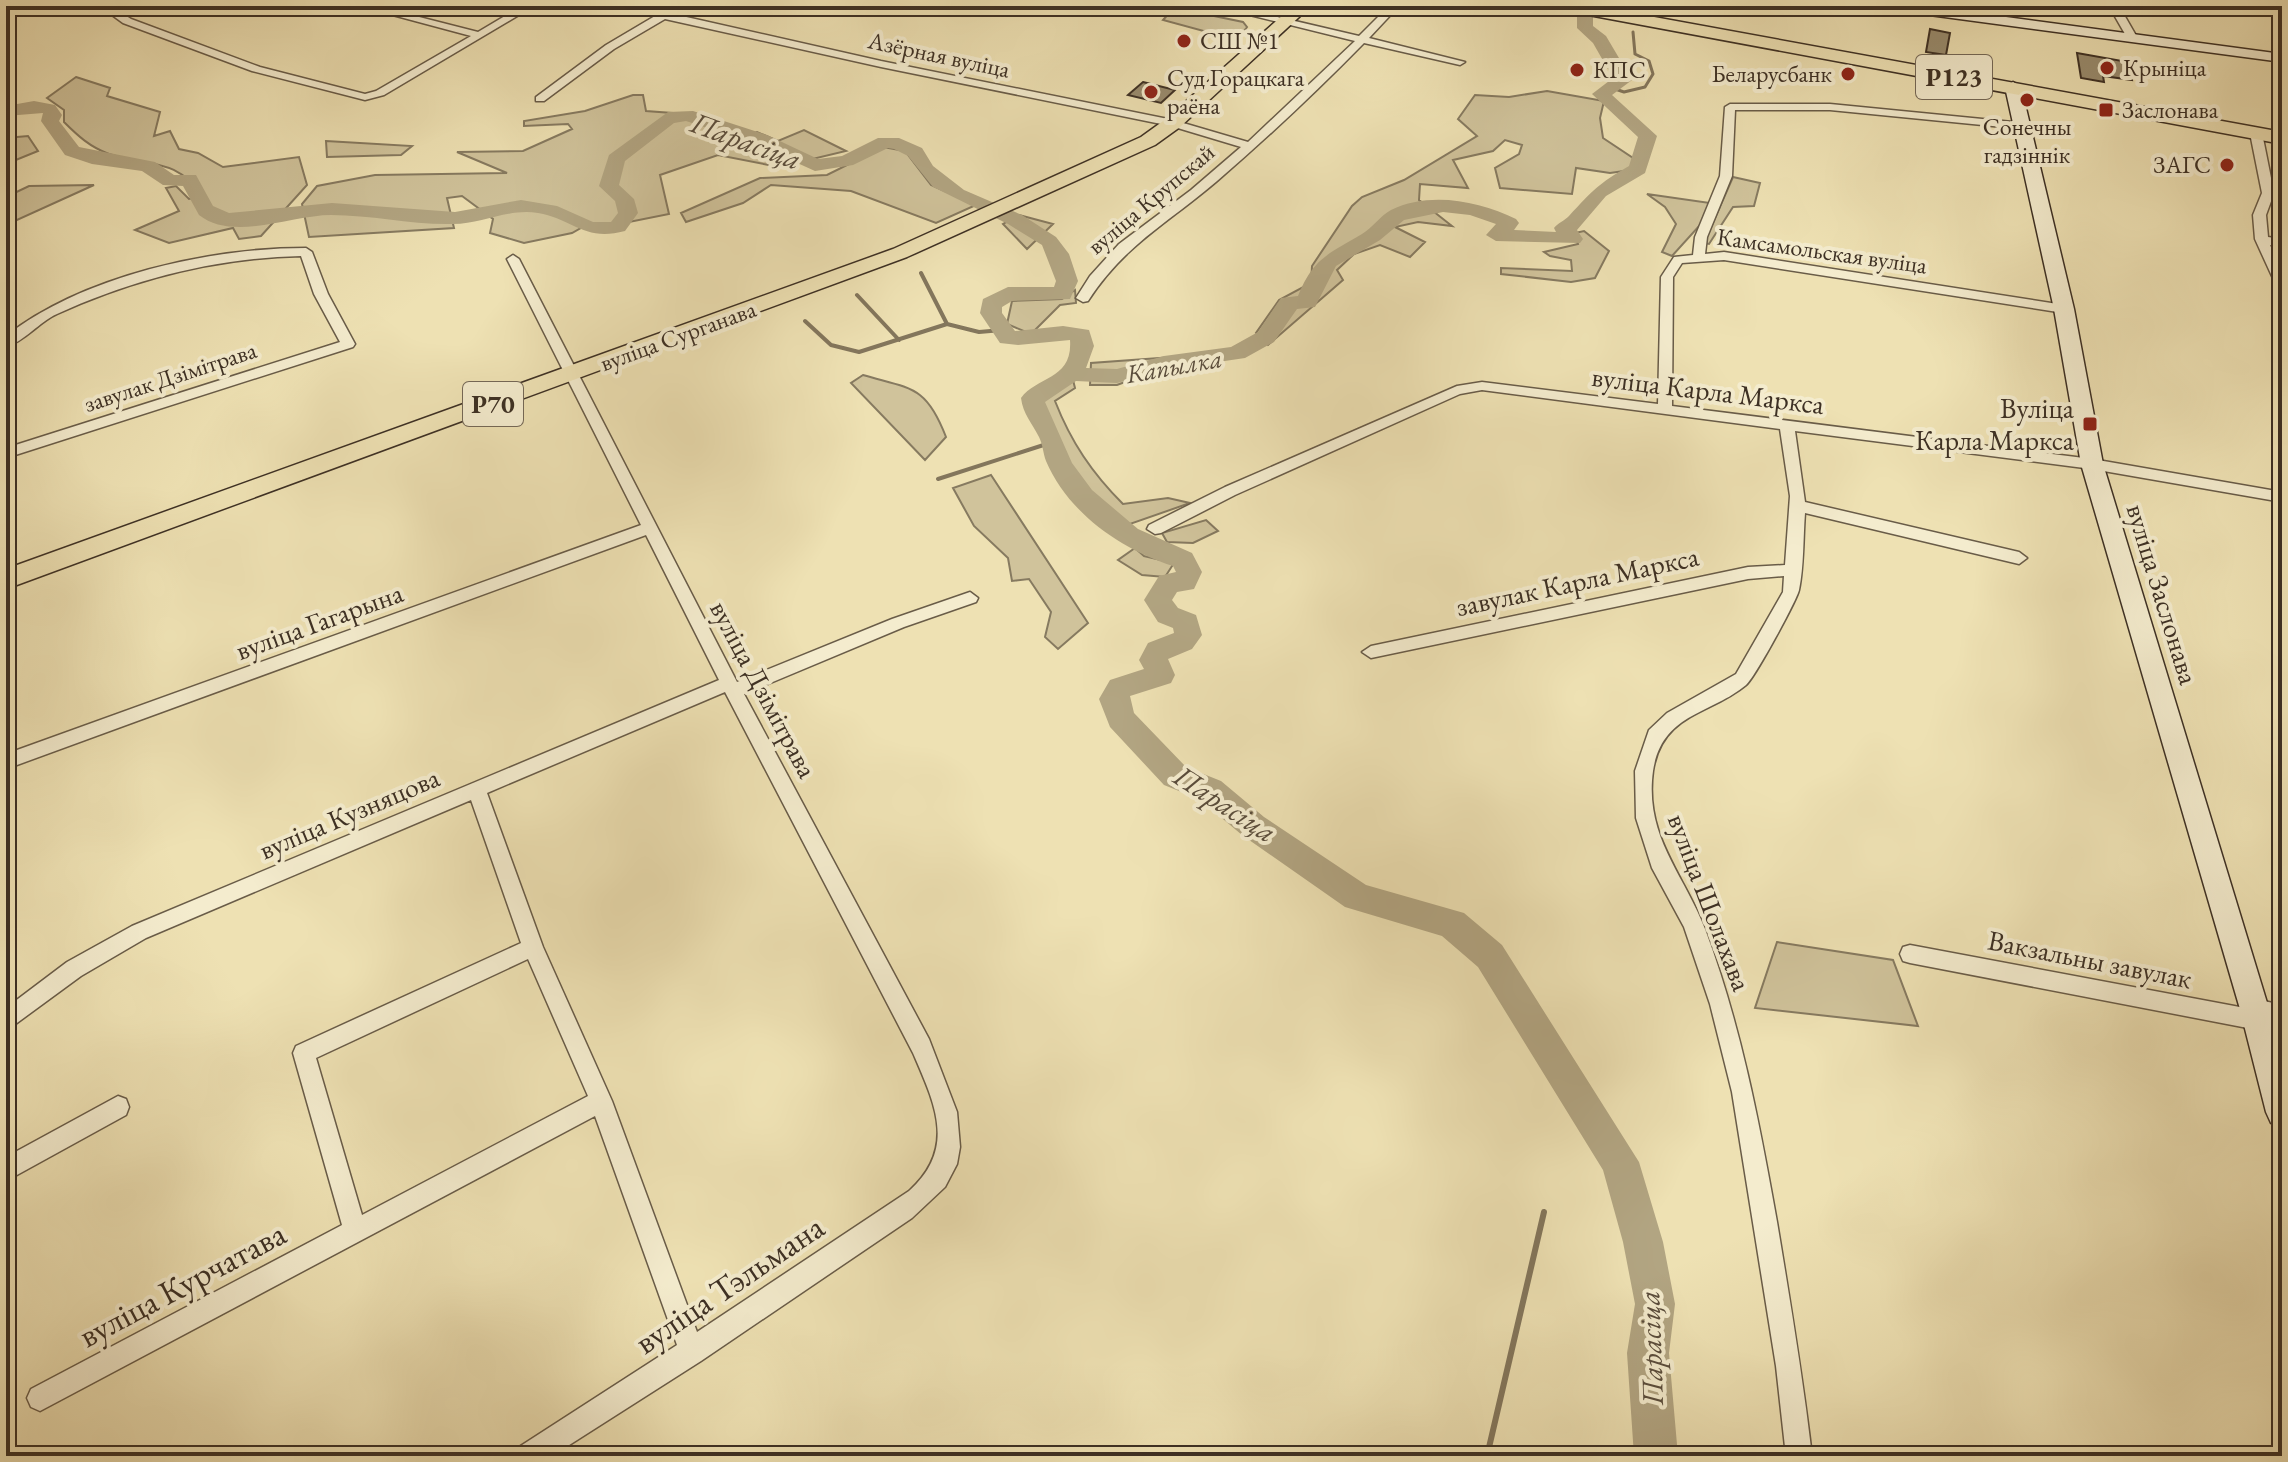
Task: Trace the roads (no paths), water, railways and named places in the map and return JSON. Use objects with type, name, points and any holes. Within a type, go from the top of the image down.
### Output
[{"type":"main road","name":"вуліца Сурганава","points":[[6,579],[573,375],[900,253],[1148,141],[1173,123],[1303,6]]},
{"type":"main road","name":"Р123","points":[[1568,6],[2282,138]]},
{"type":"street","points":[[6,11],[19,6]]},
{"type":"street","points":[[101,6],[117,7],[115,13],[127,21],[256,69],[365,97],[380,93],[529,6]]},
{"type":"street","points":[[364,6],[479,35]]},
{"type":"street","name":"Азёрная вуліца","points":[[622,6],[1173,123],[1247,145]]},
{"type":"street","points":[[540,99],[610,47],[680,6]]},
{"type":"street","points":[[1218,6],[1460,62]]},
{"type":"street","name":"вуліца Крупскай","points":[[1083,298],[1102,265],[1173,211],[1363,39],[1394,6]]},
{"type":"street","points":[[1892,6],[2282,58]]},
{"type":"street","points":[[2114,6],[2133,39]]},
{"type":"street","name":"вуліца Заслонава","points":[[2013,87],[2064,309],[2092,464],[2265,1015],[2282,1112]]},
{"type":"street","points":[[1699,257],[1697,246],[1724,185],[1730,107],[1830,107],[2023,126]]},
{"type":"street","points":[[2256,133],[2268,193],[2259,204],[2261,239],[2282,285]]},
{"type":"street","points":[[2261,239],[2282,243]]},
{"type":"street","name":"завулак Дзімітрава","points":[[6,343],[50,311],[131,282],[201,265],[306,252],[321,294],[348,344],[6,453]]},
{"type":"street","name":"Камсамольская вуліца","points":[[1665,410],[1667,277],[1678,260],[1699,257],[1761,261],[2064,309]]},
{"type":"street","name":"вуліца Дзімітрава","points":[[513,259],[731,687],[921,1046],[944,1098],[949,1150]]},
{"type":"street","name":"вуліца Карла Маркса","points":[[1155,529],[1230,491],[1457,390],[1482,386],[2092,464],[2282,497]]},
{"type":"street","name":"вуліца Шолахава","points":[[1787,426],[1798,506],[1791,592],[1742,679],[1673,718],[1655,735],[1644,771],[1645,818],[1662,868],[1693,925],[1716,991],[1743,1092],[1789,1366],[1799,1456]]},
{"type":"street","points":[[1798,506],[2019,558]]},
{"type":"street","name":"вуліца Гагарына","points":[[6,762],[649,528]]},
{"type":"street","name":"завулак Карла Маркса","points":[[1371,652],[1748,573],[1795,570]]},
{"type":"street","name":"вуліца Кузняцова","points":[[6,1021],[74,969],[139,932],[476,789],[731,687],[970,598]]},
{"type":"street","points":[[476,789],[533,947],[601,1101],[692,1352]]},
{"type":"street","points":[[355,1230],[304,1053],[533,947]]},
{"type":"street","name":"Вакзальны завулак","points":[[1910,954],[2265,1015]]},
{"type":"street","name":"вуліца Курчатава","points":[[40,1398],[601,1101]]},
{"type":"street","points":[[6,1170],[118,1107]]},
{"type":"street","name":"вуліца Тэльмана","points":[[528,1456],[692,1352],[901,1209],[938,1179],[949,1150]]},
{"type":"waterway","name":"Капылка","points":[[1073,374],[1117,376],[1164,363],[1237,353],[1252,347],[1278,323],[1289,303],[1307,302],[1328,262],[1373,236],[1397,215],[1415,209],[1443,206],[1471,209],[1509,223],[1496,235],[1573,239],[1564,228],[1573,224],[1599,192],[1638,169],[1648,136],[1601,94],[1623,80],[1600,40],[1585,28],[1585,6]]},
{"type":"waterway","points":[[1612,88],[1624,92],[1645,87],[1653,74],[1649,61],[1635,54],[1633,32]]},
{"type":"waterway","name":"Парасіца","points":[[6,111],[34,106],[49,109],[53,115],[50,121],[72,151],[92,158],[148,166],[170,181],[189,179],[203,206],[217,217],[241,220],[302,210],[332,209],[455,218],[521,206],[550,210],[591,228],[603,229],[618,227],[628,213],[624,199],[609,186],[616,159],[668,118],[687,115],[760,139],[815,165],[846,161],[885,142],[899,144],[915,152],[925,170],[957,194],[1015,219],[1049,241],[1058,254],[1067,281],[1062,294],[1008,294],[991,304],[991,313],[1008,338],[1063,333],[1081,335],[1082,346],[1076,366],[1052,389],[1033,398],[1038,417],[1053,441],[1060,464],[1097,511],[1146,546],[1183,560],[1189,572],[1184,582],[1169,583],[1158,600],[1168,615],[1186,622],[1188,635],[1182,642],[1158,651],[1153,660],[1161,675],[1120,688],[1114,699],[1121,719],[1175,776],[1210,790],[1253,826],[1357,897],[1452,924],[1490,956],[1620,1162],[1643,1242],[1655,1304],[1648,1353],[1656,1456]]},
{"type":"waterway","points":[[921,273],[947,324]]},
{"type":"waterway","points":[[857,295],[898,339]]},
{"type":"waterway","points":[[805,321],[831,345],[859,352],[898,339]]},
{"type":"waterway","points":[[898,339],[947,324]]},
{"type":"waterway","points":[[947,324],[979,332],[1002,330]]},
{"type":"waterway","points":[[938,479],[1053,442]]},
{"type":"waterway","points":[[1487,1456],[1544,1212]]},
{"type":"place","name":"СШ №1","points":[[1184,41]]},
{"type":"place","name":"Крыніца","points":[[2107,68]]},
{"type":"place","name":"КПС","points":[[1577,70]]},
{"type":"place","name":"Беларусбанк","points":[[1848,74]]},
{"type":"place","name":"Суд Горацкага раёна","points":[[1151,92]]},
{"type":"place","name":"Сонечны гадзіннік","points":[[2027,100]]},
{"type":"place","name":"Заслонава","points":[[2106,110]]},
{"type":"place","name":"ЗАГС","points":[[2227,165]]},
{"type":"place","name":"Вуліца Карла Маркса","points":[[2090,424]]}]
